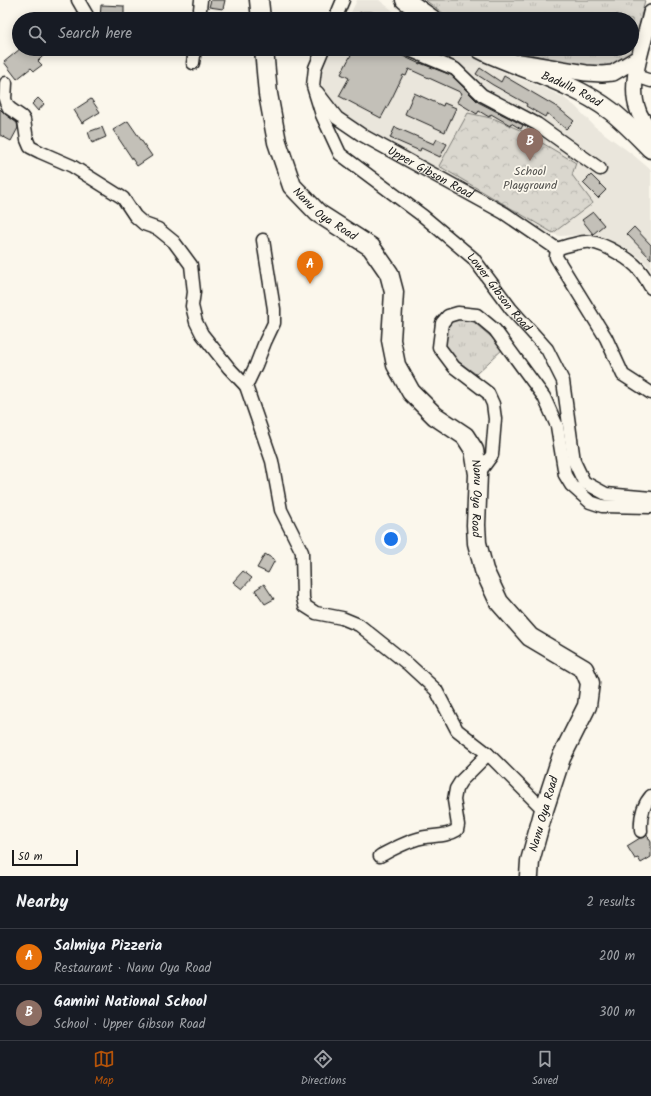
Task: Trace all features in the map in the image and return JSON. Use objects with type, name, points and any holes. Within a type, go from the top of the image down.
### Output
[{"type":"highway","points":[[259,0],[260,12]]},
{"type":"highway","points":[[405,0],[422,12]]},
{"type":"highway","name":"Nanu Oya Road","points":[[265,56],[268,94],[277,142],[292,186],[318,213],[371,247],[389,273],[394,292],[391,340],[396,365],[411,392],[435,416],[465,436],[474,450],[478,474],[476,525],[477,543],[484,570],[499,602],[530,637],[584,669],[590,683],[587,706],[561,758],[544,810],[530,860],[530,876]]},
{"type":"highway","name":"Badulla Road","points":[[495,56],[565,85],[600,103],[612,111],[651,149]]},
{"type":"main road","points":[[639,55],[651,13]]},
{"type":"main road","points":[[508,62],[533,63],[586,73],[602,74],[613,73],[638,58]]},
{"type":"main road","points":[[638,58],[635,98],[637,110],[651,132]]},
{"type":"street","points":[[78,0],[85,12]]},
{"type":"street","points":[[200,12],[201,0]]},
{"type":"street","points":[[338,12],[343,0]]},
{"type":"street","points":[[193,63],[194,56]]},
{"type":"street","points":[[313,86],[315,68],[320,56]]},
{"type":"street","points":[[424,56],[455,69],[482,95],[537,124],[600,169]]},
{"type":"street","points":[[636,76],[651,81]]},
{"type":"street","points":[[6,83],[6,102],[9,108],[24,120],[27,140],[30,147],[72,166],[123,198],[135,216],[144,224],[158,230],[174,242],[191,265],[194,292],[192,306],[196,322],[202,334],[228,368],[246,386],[272,461],[281,510],[302,552],[303,598],[306,606],[316,613],[342,618],[358,625],[409,665],[436,690],[457,730],[488,754],[544,810]]},
{"type":"street","name":"Upper Gibson Road","points":[[313,86],[337,118],[362,135],[504,214],[557,248]]},
{"type":"street","name":"Lower Gibson Road","points":[[313,86],[322,115],[340,154],[423,216],[473,258],[511,309],[547,349],[563,381],[574,461],[584,482],[606,494],[651,498]]},
{"type":"street","points":[[246,386],[274,323],[274,309],[263,240]]},
{"type":"street","points":[[651,288],[641,271],[631,261],[611,249],[590,242],[557,248],[556,257],[606,338],[623,375],[651,393]]},
{"type":"street","points":[[478,474],[492,455],[495,419],[494,404],[488,393],[454,367],[439,347],[442,324],[448,316],[458,313],[477,315],[495,330],[544,397],[557,426],[565,474],[571,485],[590,502],[602,506],[651,507]]},
{"type":"street","points":[[380,856],[412,840],[451,834],[457,830],[458,825],[454,800],[456,789],[488,754]]},
{"type":"street","points":[[641,831],[640,819],[645,802],[651,796]]},
{"type":"shaded area","points":[[357,0],[379,0],[395,12],[351,12]]},
{"type":"shaded area","points":[[328,56],[471,56],[490,66],[563,97],[575,106],[594,126],[651,170],[651,269],[643,260],[633,253],[608,241],[592,236],[560,236],[545,232],[416,159],[346,116],[337,109],[322,89],[322,72]]},
{"type":"green space","points":[[425,0],[645,0],[639,27],[639,12],[441,12]]},
{"type":"green space","points":[[539,56],[628,56],[611,68],[598,69]]},
{"type":"green space","name":"School Playground","points":[[468,113],[495,119],[522,131],[576,163],[572,175],[593,203],[553,233],[439,166]]},
{"type":"green space","points":[[469,318],[504,348],[476,374],[452,357],[443,341],[448,321]]},
{"type":"building","points":[[211,0],[225,0],[223,9],[209,7]]},
{"type":"building","points":[[101,5],[124,6],[124,12],[100,12]]},
{"type":"building","points":[[12,56],[43,56],[38,61],[42,65],[34,71],[31,68],[17,79],[4,62]]},
{"type":"building","points":[[350,56],[403,56],[451,75],[478,102],[523,125],[521,129],[511,123],[510,125],[491,114],[489,117],[479,111],[477,114],[457,102],[462,93],[409,69],[406,76],[403,75],[381,118],[339,96],[349,78],[341,74]]},
{"type":"building","points":[[480,68],[501,82],[504,76],[557,107],[574,121],[566,129],[547,113],[545,117],[526,106],[527,104],[476,74]]},
{"type":"building","points":[[414,93],[443,106],[444,103],[456,108],[445,132],[405,114]]},
{"type":"building","points":[[38,98],[44,104],[38,111],[32,104]]},
{"type":"building","points":[[91,99],[100,112],[82,123],[74,110]]},
{"type":"building","points":[[0,109],[17,123],[18,128],[11,141],[0,135]]},
{"type":"building","points":[[128,121],[152,156],[137,166],[113,130]]},
{"type":"building","points":[[102,127],[106,137],[92,143],[88,132]]},
{"type":"building","points":[[395,127],[434,144],[437,139],[447,144],[440,157],[421,148],[420,151],[390,138]]},
{"type":"building","points":[[591,175],[606,190],[598,198],[583,183]]},
{"type":"building","points":[[593,212],[604,225],[593,234],[582,220]]},
{"type":"building","points":[[634,227],[651,245],[651,259],[627,234]]},
{"type":"building","points":[[265,554],[275,560],[268,573],[257,568]]},
{"type":"building","points":[[243,571],[252,578],[242,589],[233,582]]},
{"type":"building","points":[[264,584],[274,599],[265,604],[255,590]]},
{"type":"building","points":[[647,835],[651,842],[651,857],[641,863],[638,858],[635,859],[627,846]]},
{"type":"place","name":"Gamini National School","points":[[530,161]]},
{"type":"place","name":"Salmiya Pizzeria","points":[[310,284]]}]
